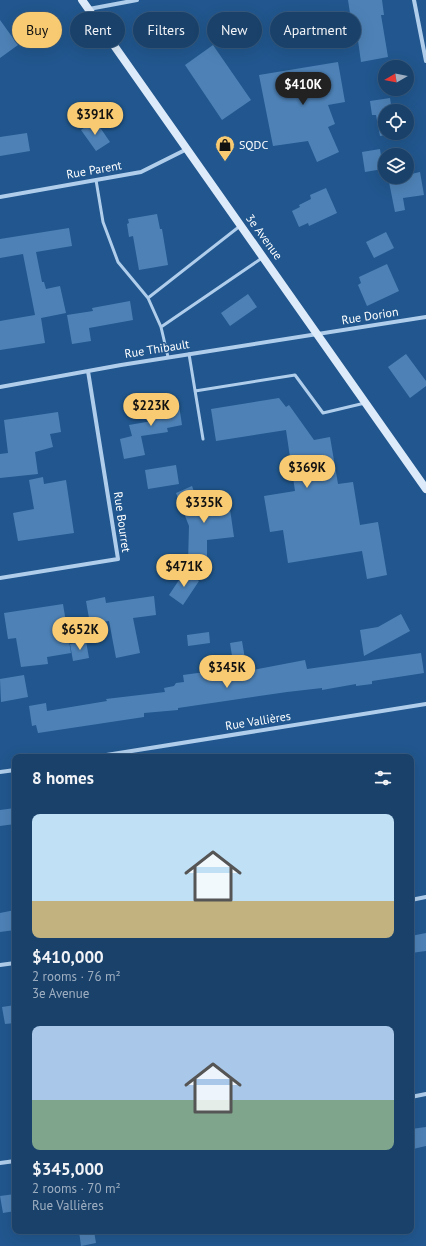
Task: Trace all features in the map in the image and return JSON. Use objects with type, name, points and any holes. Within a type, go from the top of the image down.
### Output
[{"type":"main road","name":"3e Avenue","points":[[82,0],[426,489]]},
{"type":"street","points":[[88,9],[137,0]]},
{"type":"street","points":[[414,0],[426,61]]},
{"type":"street","name":"Rue Parent","points":[[0,197],[141,172],[187,149]]},
{"type":"street","name":"Rue Dorion","points":[[318,334],[426,317]]},
{"type":"street","name":"Rue Thibault","points":[[0,387],[189,354],[318,334]]},
{"type":"street","name":"Rue Bourret","points":[[0,578],[118,559],[88,371]]},
{"type":"street","name":"Rue Vallières","points":[[113,754],[426,704]]},
{"type":"street","points":[[0,772],[12,770]]},
{"type":"street","points":[[414,899],[426,897]]},
{"type":"street","points":[[0,965],[12,963]]},
{"type":"street","points":[[414,1096],[426,1094]]},
{"type":"street","points":[[0,1163],[12,1161]]},
{"type":"lane","points":[[96,180],[103,222],[118,262],[148,298],[161,327],[168,358]]},
{"type":"lane","points":[[148,298],[240,226]]},
{"type":"lane","points":[[161,327],[263,257]]},
{"type":"lane","points":[[189,354],[203,439]]},
{"type":"lane","points":[[195,391],[295,375],[322,413],[366,403]]},
{"type":"building","points":[[348,0],[382,0],[384,15],[381,15],[388,57],[361,62],[359,48],[361,48],[361,12],[350,12]]},
{"type":"building","points":[[0,20],[12,37],[12,48],[14,48],[0,58]]},
{"type":"building","points":[[209,48],[215,48],[251,100],[222,120],[185,65]]},
{"type":"building","points":[[338,62],[345,102],[328,105],[335,124],[328,127],[339,152],[317,162],[308,141],[273,146],[259,75]]},
{"type":"building","points":[[390,98],[391,104],[378,104],[378,126],[376,115],[372,115],[370,101]]},
{"type":"building","points":[[95,120],[110,142],[96,151],[81,130]]},
{"type":"building","points":[[27,133],[30,151],[0,156],[0,137]]},
{"type":"building","points":[[378,149],[378,170],[365,172],[362,152]]},
{"type":"building","points":[[420,172],[424,195],[403,198],[405,210],[395,212],[389,184],[414,184],[414,173]]},
{"type":"building","points":[[326,188],[337,213],[309,226],[308,223],[299,227],[292,211],[300,207],[299,205],[311,199],[310,195]]},
{"type":"building","points":[[157,214],[160,229],[162,229],[168,265],[139,270],[133,236],[129,237],[127,224],[129,223],[128,219]]},
{"type":"building","points":[[69,228],[72,246],[36,252],[42,282],[44,282],[46,289],[60,286],[66,313],[41,318],[45,343],[0,350],[0,321],[35,315],[23,254],[0,258],[0,239]]},
{"type":"building","points":[[386,232],[394,248],[374,258],[366,242]]},
{"type":"building","points":[[387,264],[399,291],[367,306],[358,285],[361,283],[359,277]]},
{"type":"building","points":[[248,294],[257,307],[230,326],[221,313]]},
{"type":"building","points":[[130,301],[133,320],[89,328],[91,341],[72,344],[67,315],[93,311],[92,308]]},
{"type":"building","points":[[406,354],[426,381],[426,386],[410,398],[388,367]]},
{"type":"building","points":[[168,398],[169,407],[179,405],[182,425],[167,428],[168,432],[141,436],[145,455],[124,459],[120,439],[132,436],[129,425],[152,421],[149,401]]},
{"type":"building","points":[[279,398],[286,407],[289,405],[314,440],[330,437],[338,484],[353,482],[360,525],[378,522],[387,575],[367,579],[362,551],[288,563],[283,530],[270,532],[264,496],[295,491],[286,430],[216,441],[211,409]]},
{"type":"building","points":[[58,412],[61,432],[50,434],[53,447],[35,452],[38,474],[0,478],[0,454],[8,453],[4,420]]},
{"type":"building","points":[[176,465],[179,484],[148,489],[145,470]]},
{"type":"building","points":[[43,477],[44,484],[66,480],[74,533],[18,541],[13,513],[34,509],[29,480]]},
{"type":"building","points":[[192,486],[199,505],[229,502],[234,537],[207,540],[207,563],[188,563],[189,526],[176,493]]},
{"type":"building","points":[[185,571],[199,581],[183,605],[169,595]]},
{"type":"building","points":[[154,596],[156,615],[133,618],[140,653],[116,658],[109,621],[90,624],[86,601],[105,597],[106,603]]},
{"type":"building","points":[[63,604],[71,653],[47,657],[48,664],[21,667],[16,638],[8,639],[4,613]]},
{"type":"building","points":[[401,614],[410,631],[364,656],[360,630],[378,627]]},
{"type":"building","points":[[209,632],[210,643],[188,646],[187,635]]},
{"type":"building","points":[[86,641],[89,658],[73,661],[70,644]]},
{"type":"building","points":[[242,641],[247,671],[305,660],[307,669],[421,653],[424,673],[372,681],[372,684],[356,686],[356,684],[322,690],[322,688],[287,692],[178,708],[178,710],[144,713],[144,717],[38,733],[36,725],[32,726],[29,706],[46,703],[47,711],[107,701],[106,699],[165,692],[164,688],[174,686],[176,683],[184,682],[183,675],[205,672],[206,680],[235,675],[230,643]]},
{"type":"building","points":[[24,675],[28,697],[1,702],[0,679]]},
{"type":"building","points":[[12,808],[12,824],[0,826],[0,810]]},
{"type":"building","points":[[12,911],[12,930],[0,932],[0,913]]},
{"type":"building","points":[[426,933],[426,951],[414,953],[414,935]]},
{"type":"building","points":[[12,1005],[12,1023],[5,1024],[2,1007]]},
{"type":"building","points":[[426,1127],[426,1146],[414,1149],[414,1129]]},
{"type":"building","points":[[12,1194],[12,1212],[3,1213],[0,1196]]},
{"type":"building","points":[[79,1234],[94,1234],[96,1243],[81,1246]]},
{"type":"place","name":"SQDC","points":[[225,162]]}]
